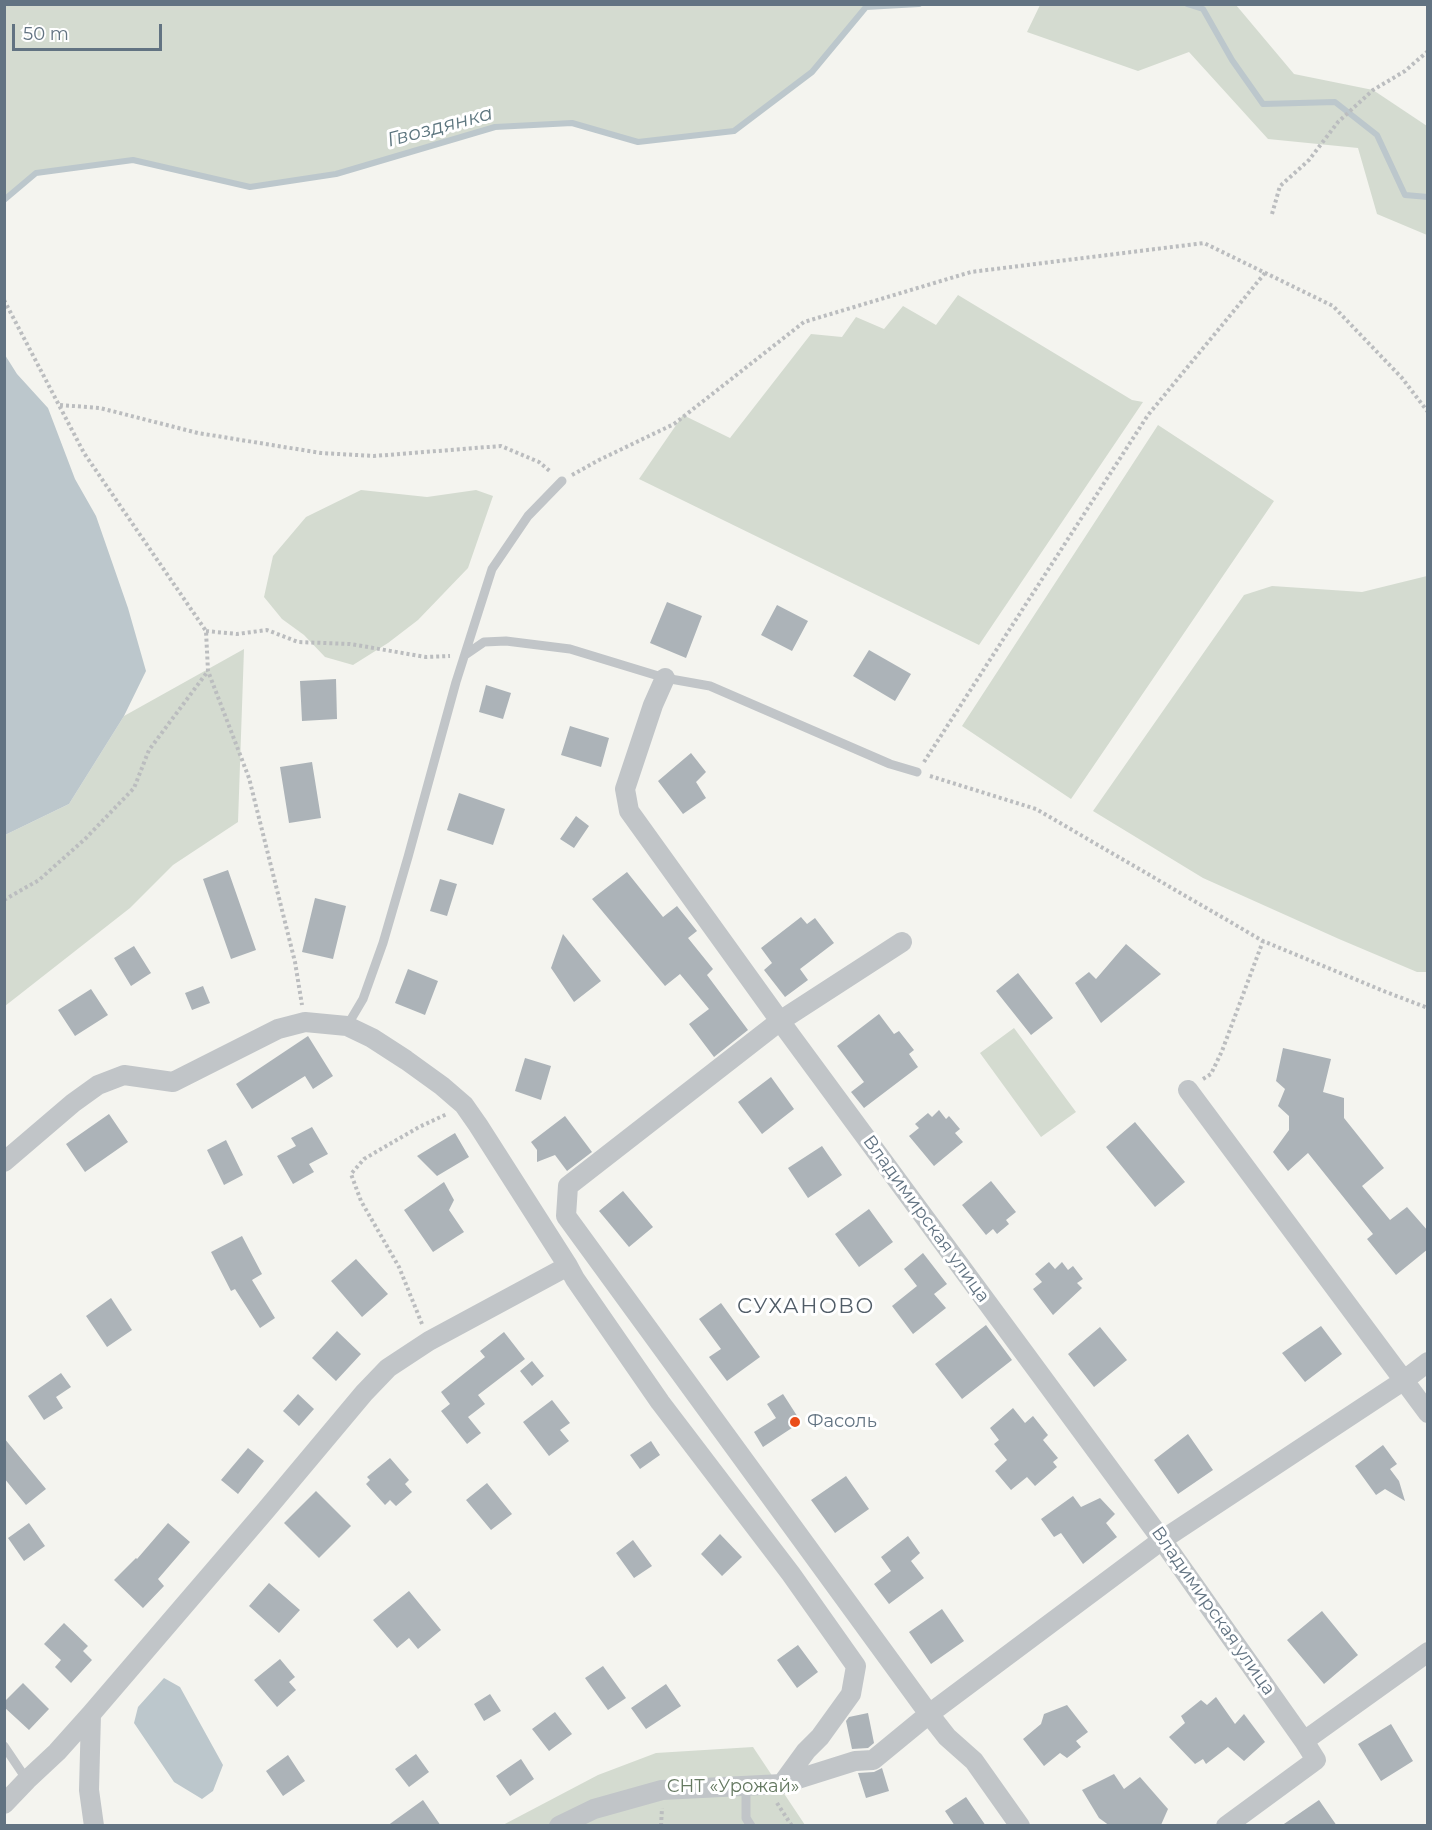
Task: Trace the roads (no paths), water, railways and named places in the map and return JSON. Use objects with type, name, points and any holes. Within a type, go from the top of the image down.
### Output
[{"type":"street","name":"Владимирская улица","points":[[665,678],[653,705],[625,789],[629,811],[780,1021],[1162,1540],[1304,1741]]},
{"type":"street","points":[[902,942],[780,1021],[568,1186],[566,1216],[929,1713],[947,1737],[974,1761],[1020,1826]]},
{"type":"street","points":[[4,1162],[73,1103],[98,1085],[124,1075],[173,1082],[278,1029],[305,1022],[347,1026],[372,1038],[406,1060],[464,1105],[575,1279],[660,1402],[791,1574],[856,1666],[851,1694],[782,1784]]},
{"type":"street","points":[[1188,1090],[1428,1413]]},
{"type":"street","points":[[4,1804],[57,1752],[91,1714],[364,1393],[388,1368],[429,1341],[568,1266]]},
{"type":"street","points":[[559,1826],[594,1809],[662,1790],[782,1784],[855,1761],[873,1760],[929,1713],[1162,1540],[1428,1362]]},
{"type":"street","points":[[1226,1826],[1316,1760],[1304,1741],[1428,1652]]},
{"type":"street","points":[[91,1714],[89,1790],[94,1826]]},
{"type":"lane","points":[[347,1026],[363,999],[382,943],[492,569],[528,516],[562,481]]},
{"type":"lane","points":[[465,655],[484,642],[506,641],[570,649],[665,678],[710,686],[890,764],[917,772]]},
{"type":"lane","points":[[4,1746],[27,1779]]},
{"type":"lane","points":[[746,1786],[746,1818],[751,1826]]},
{"type":"waterway","name":"Гвоздянка","points":[[4,200],[36,173],[133,160],[250,187],[336,174],[495,127],[572,123],[638,142],[734,131],[812,72],[866,7],[919,4]]},
{"type":"waterway","name":"Гвоздянка","points":[[1187,4],[1203,9],[1232,60],[1263,104],[1335,102],[1377,135],[1405,195],[1428,197]]},
{"type":"place","name":"Фасоль","points":[[795,1422]]},
{"type":"district","name":"СУХАНОВО","points":[[806,1307]]},
{"type":"park label","name":"СНТ «Урожай»","points":[[733,1787]]}]
